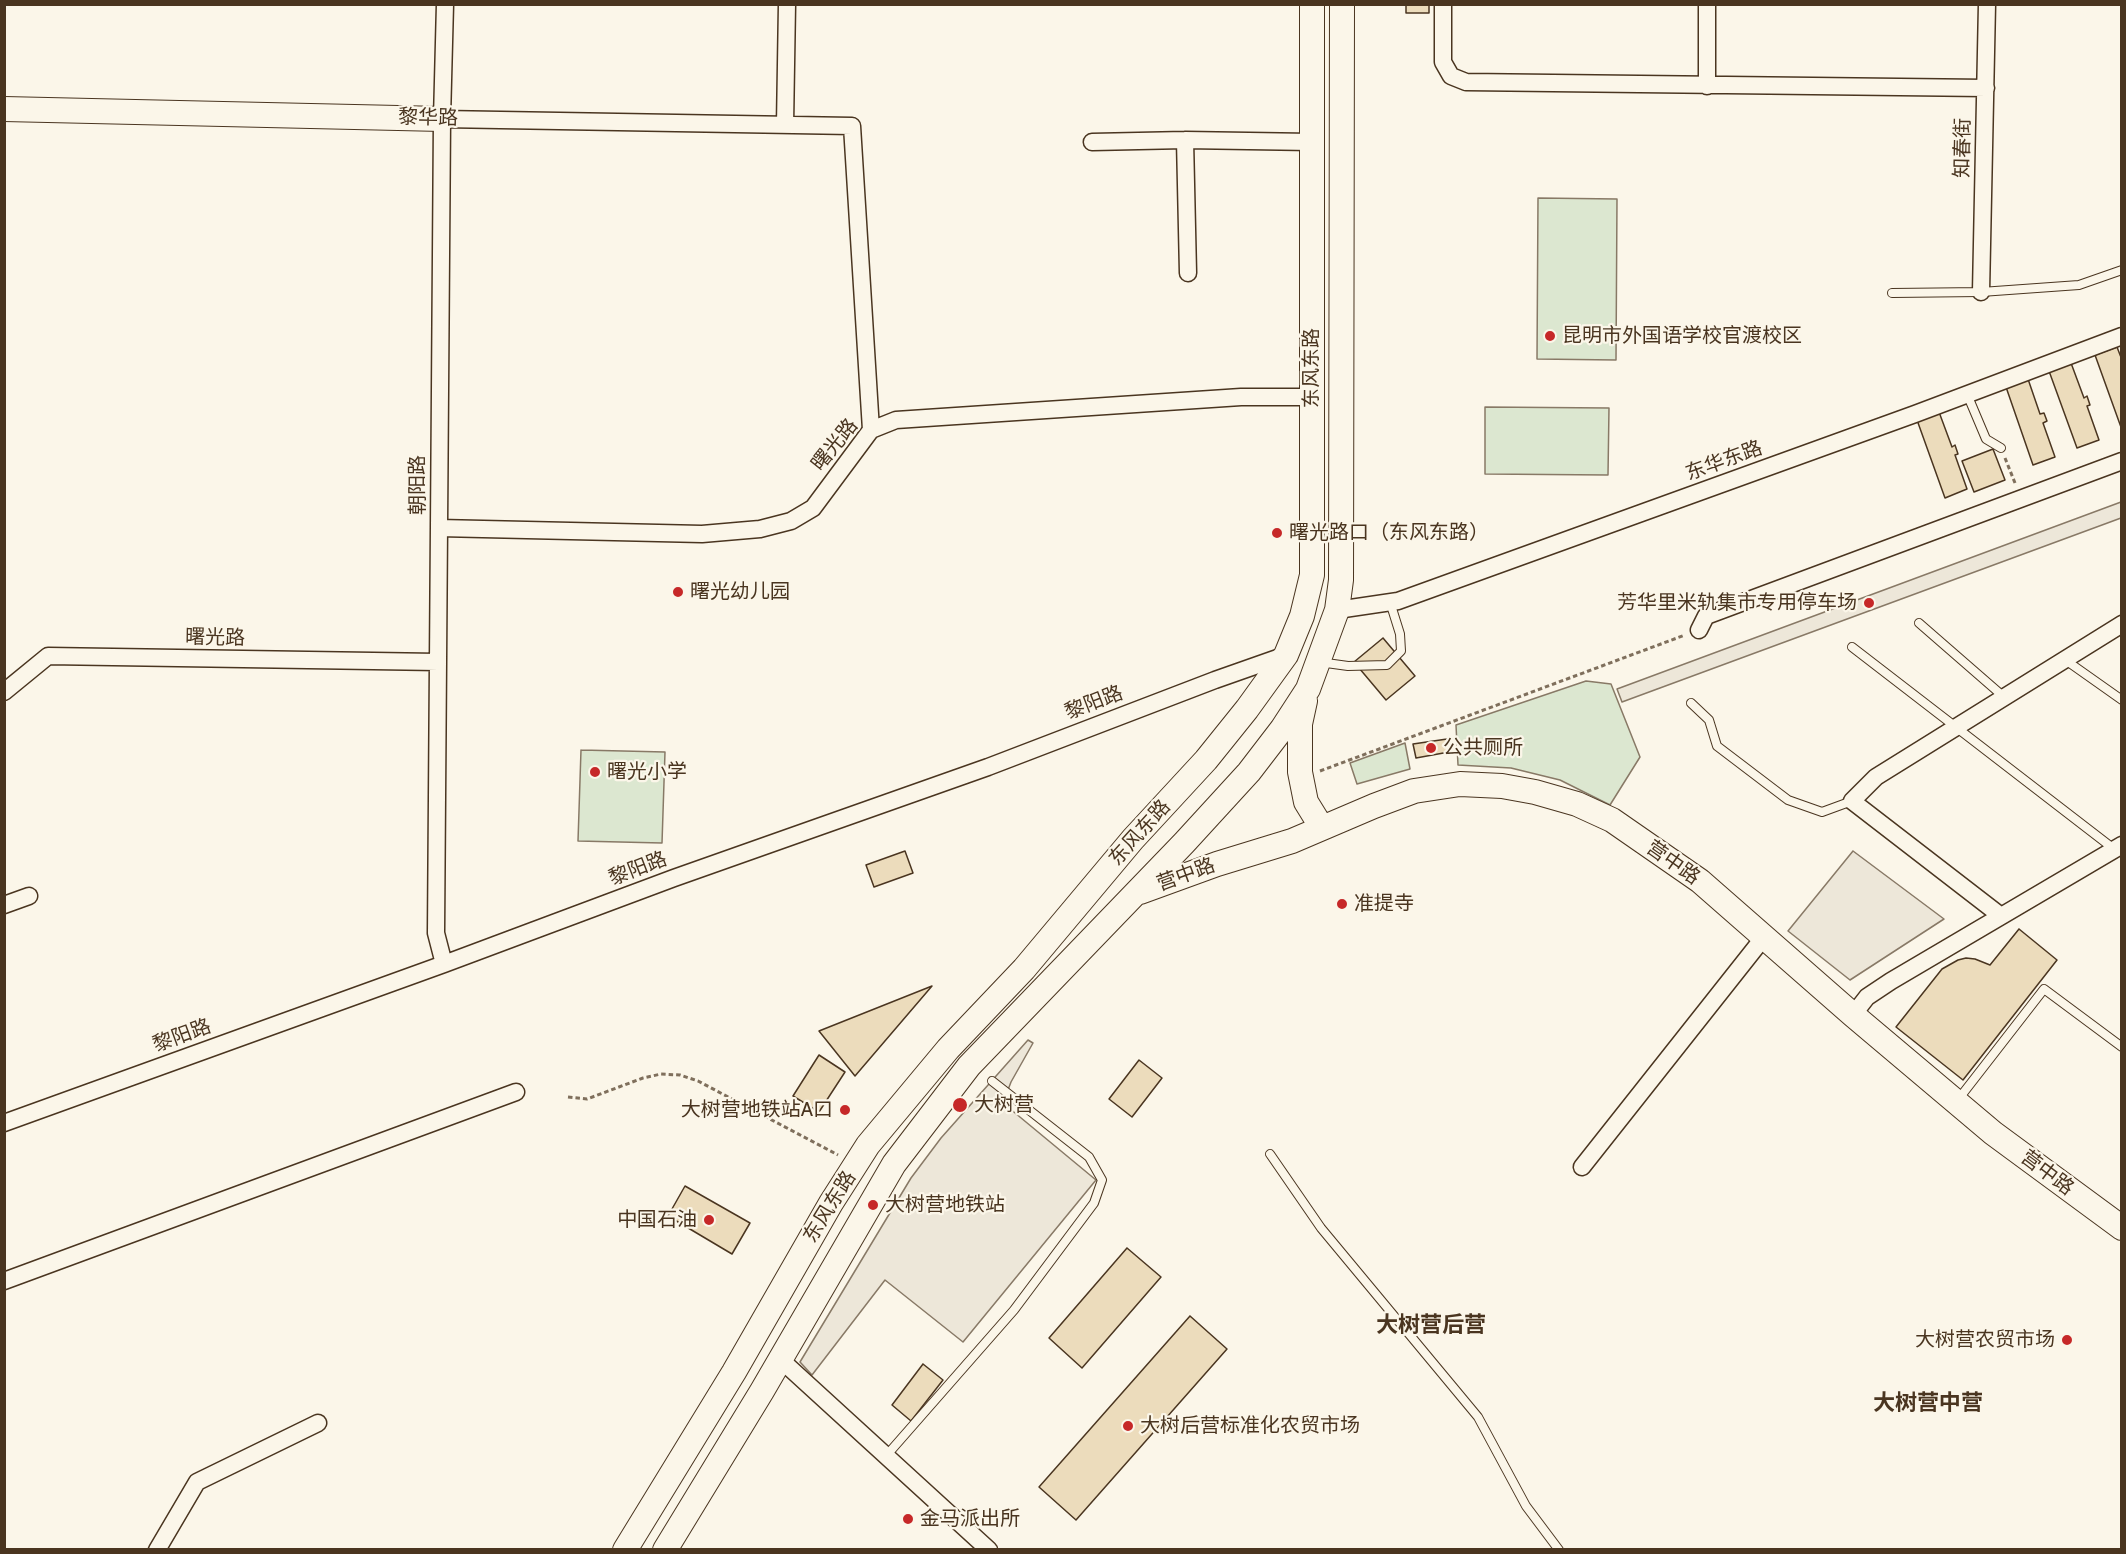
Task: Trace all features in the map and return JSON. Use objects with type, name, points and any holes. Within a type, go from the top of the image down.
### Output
[{"type":"main road","name":"东风东路","points":[[625,1550],[734,1372],[831,1203],[868,1145],[948,1049],[1024,969],[1132,839],[1206,760],[1286,655],[1302,616],[1312,575],[1312,4]]},
{"type":"main road","name":"东风东路","points":[[665,1550],[900,1155],[969,1066],[1184,843],[1249,772],[1282,729],[1308,688],[1337,610],[1341,580],[1342,4]]},
{"type":"main road","name":"黎华路","points":[[4,109],[442,119]]},
{"type":"main road","points":[[1308,688],[1300,724],[1300,772],[1306,802],[1322,828]]},
{"type":"main road","name":"营中路","points":[[1133,895],[1292,840],[1414,791],[1460,784],[1502,786],[1535,792],[1577,804],[1612,820],[1700,881],[1853,1015],[1993,1133],[2121,1228]]},
{"type":"street","name":"朝阳路","points":[[444,964],[436,933],[442,119],[445,4]]},
{"type":"street","points":[[785,125],[787,4]]},
{"type":"street","points":[[1443,4],[1443,62],[1451,76],[1467,82],[1986,88]]},
{"type":"street","points":[[1707,4],[1707,86]]},
{"type":"street","name":"知春街","points":[[1981,292],[1987,4]]},
{"type":"street","name":"黎华路","points":[[442,119],[852,126],[871,430]]},
{"type":"street","points":[[1092,142],[1185,140],[1312,142]]},
{"type":"street","points":[[1185,140],[1188,273]]},
{"type":"street","name":"东华东路","points":[[1337,610],[1390,602],[1967,394],[2121,336]]},
{"type":"street","name":"曙光路","points":[[439,528],[702,534],[760,530],[792,520],[813,508],[871,430],[896,420],[1241,397],[1312,397]]},
{"type":"street","points":[[1699,630],[1706,616],[2121,461]]},
{"type":"street","points":[[2001,916],[1851,801],[1876,777],[2121,624]]},
{"type":"street","name":"黎阳路","points":[[4,1123],[674,878],[988,767],[1286,655]]},
{"type":"street","name":"曙光路","points":[[4,692],[48,656],[438,662]]},
{"type":"street","points":[[1853,1015],[1867,997],[1891,981],[2118,847]]},
{"type":"street","points":[[4,905],[29,896]]},
{"type":"street","points":[[1582,1167],[1764,937]]},
{"type":"street","points":[[4,1281],[516,1092]]},
{"type":"street","points":[[780,1359],[989,1550]]},
{"type":"street","points":[[157,1550],[197,1482],[318,1423]]},
{"type":"lane","points":[[1892,292],[1981,292],[2079,285],[2121,270]]},
{"type":"lane","points":[[1967,394],[1986,440],[2001,448]]},
{"type":"lane","points":[[1319,662],[1348,666],[1387,665],[1401,651],[1400,634],[1390,602]]},
{"type":"lane","points":[[1919,623],[2004,697]]},
{"type":"lane","points":[[1852,647],[2118,847]]},
{"type":"lane","points":[[2064,659],[2121,700]]},
{"type":"lane","points":[[1691,703],[1708,720],[1717,746],[1788,800],[1822,812],[1851,801]]},
{"type":"lane","points":[[1956,1102],[2044,988],[2121,1047]]},
{"type":"lane","points":[[886,1456],[1014,1310],[1094,1203],[1102,1180],[1089,1157],[992,1081]]},
{"type":"lane","points":[[1270,1154],[1320,1228],[1478,1417],[1526,1506],[1559,1550]]},
{"type":"path","points":[[2001,448],[2021,499]]},
{"type":"path","points":[[568,1097],[587,1100],[643,1078],[661,1074],[680,1075],[698,1081],[856,1165]]},
{"type":"green space","points":[[1538,198],[1617,199],[1616,360],[1537,359]]},
{"type":"green space","points":[[1485,407],[1609,408],[1608,475],[1485,474]]},
{"type":"green space","points":[[1586,681],[1611,684],[1640,757],[1610,805],[1560,780],[1511,768],[1458,765],[1456,725]]},
{"type":"green space","points":[[1405,743],[1410,769],[1357,784],[1350,763]]},
{"type":"green space","points":[[581,750],[665,752],[662,843],[578,841]]},
{"type":"shaded area","name":"芳华里米轨集市专用停车场","points":[[2121,502],[2121,518],[1622,702],[1617,689]]},
{"type":"shaded area","points":[[1853,851],[1944,919],[1850,980],[1788,931]]},
{"type":"shaded area","points":[[1028,1040],[1033,1043],[1011,1082],[1003,1103],[1096,1180],[963,1342],[885,1280],[812,1375],[800,1362],[911,1178],[941,1138]]},
{"type":"building","points":[[1406,4],[1429,4],[1429,13],[1406,13]]},
{"type":"building","points":[[2117,347],[2122,360],[2122,430],[2095,355]]},
{"type":"building","points":[[2071,363],[2084,398],[2087,396],[2090,405],[2087,406],[2099,440],[2077,448],[2049,371]]},
{"type":"building","points":[[2028,379],[2040,414],[2044,413],[2047,421],[2043,423],[2055,457],[2033,465],[2006,387]]},
{"type":"building","points":[[1939,412],[1952,447],[1955,445],[1958,454],[1955,455],[1967,489],[1945,498],[1917,420]]},
{"type":"building","points":[[1993,449],[2005,480],[1974,492],[1962,461]]},
{"type":"building","points":[[1383,638],[1415,676],[1386,700],[1354,662]]},
{"type":"building","name":"公共厕所","points":[[1447,739],[1449,752],[1416,758],[1413,744]]},
{"type":"building","points":[[905,851],[913,873],[874,887],[866,865]]},
{"type":"building","points":[[2019,929],[2057,960],[1963,1080],[1896,1027],[1942,969],[1966,958],[1990,965]]},
{"type":"building","points":[[932,986],[855,1076],[819,1031]]},
{"type":"building","points":[[819,1055],[845,1072],[819,1112],[793,1096]]},
{"type":"building","points":[[1139,1060],[1162,1078],[1132,1117],[1109,1099]]},
{"type":"building","name":"中国石油","points":[[685,1186],[750,1223],[732,1254],[668,1216]]},
{"type":"building","points":[[1127,1248],[1161,1277],[1082,1368],[1049,1338]]},
{"type":"building","name":"大树后营标准化农贸市场","points":[[1190,1316],[1227,1349],[1076,1520],[1039,1487]]},
{"type":"building","points":[[923,1364],[943,1380],[911,1421],[892,1405]]},
{"type":"place","name":"昆明市外国语学校官渡校区","points":[[1550,336]]},
{"type":"place","name":"曙光路口（东风东路）","points":[[1277,533]]},
{"type":"place","name":"曙光幼儿园","points":[[678,592]]},
{"type":"place","name":"芳华里米轨集市专用停车场","points":[[1869,603]]},
{"type":"place","name":"公共厕所","points":[[1431,748]]},
{"type":"place","name":"曙光小学","points":[[595,772]]},
{"type":"place","name":"准提寺","points":[[1342,904]]},
{"type":"place","name":"大树营","points":[[960,1105]]},
{"type":"place","name":"大树营地铁站A口","points":[[845,1110]]},
{"type":"place","name":"大树营地铁站","points":[[873,1205]]},
{"type":"place","name":"中国石油","points":[[709,1220]]},
{"type":"place","name":"大树营农贸市场","points":[[2067,1340]]},
{"type":"place","name":"大树后营标准化农贸市场","points":[[1128,1426]]},
{"type":"place","name":"金马派出所","points":[[908,1519]]},
{"type":"district","name":"大树营后营","points":[[1431,1326]]},
{"type":"district","name":"大树营中营","points":[[1928,1404]]}]
